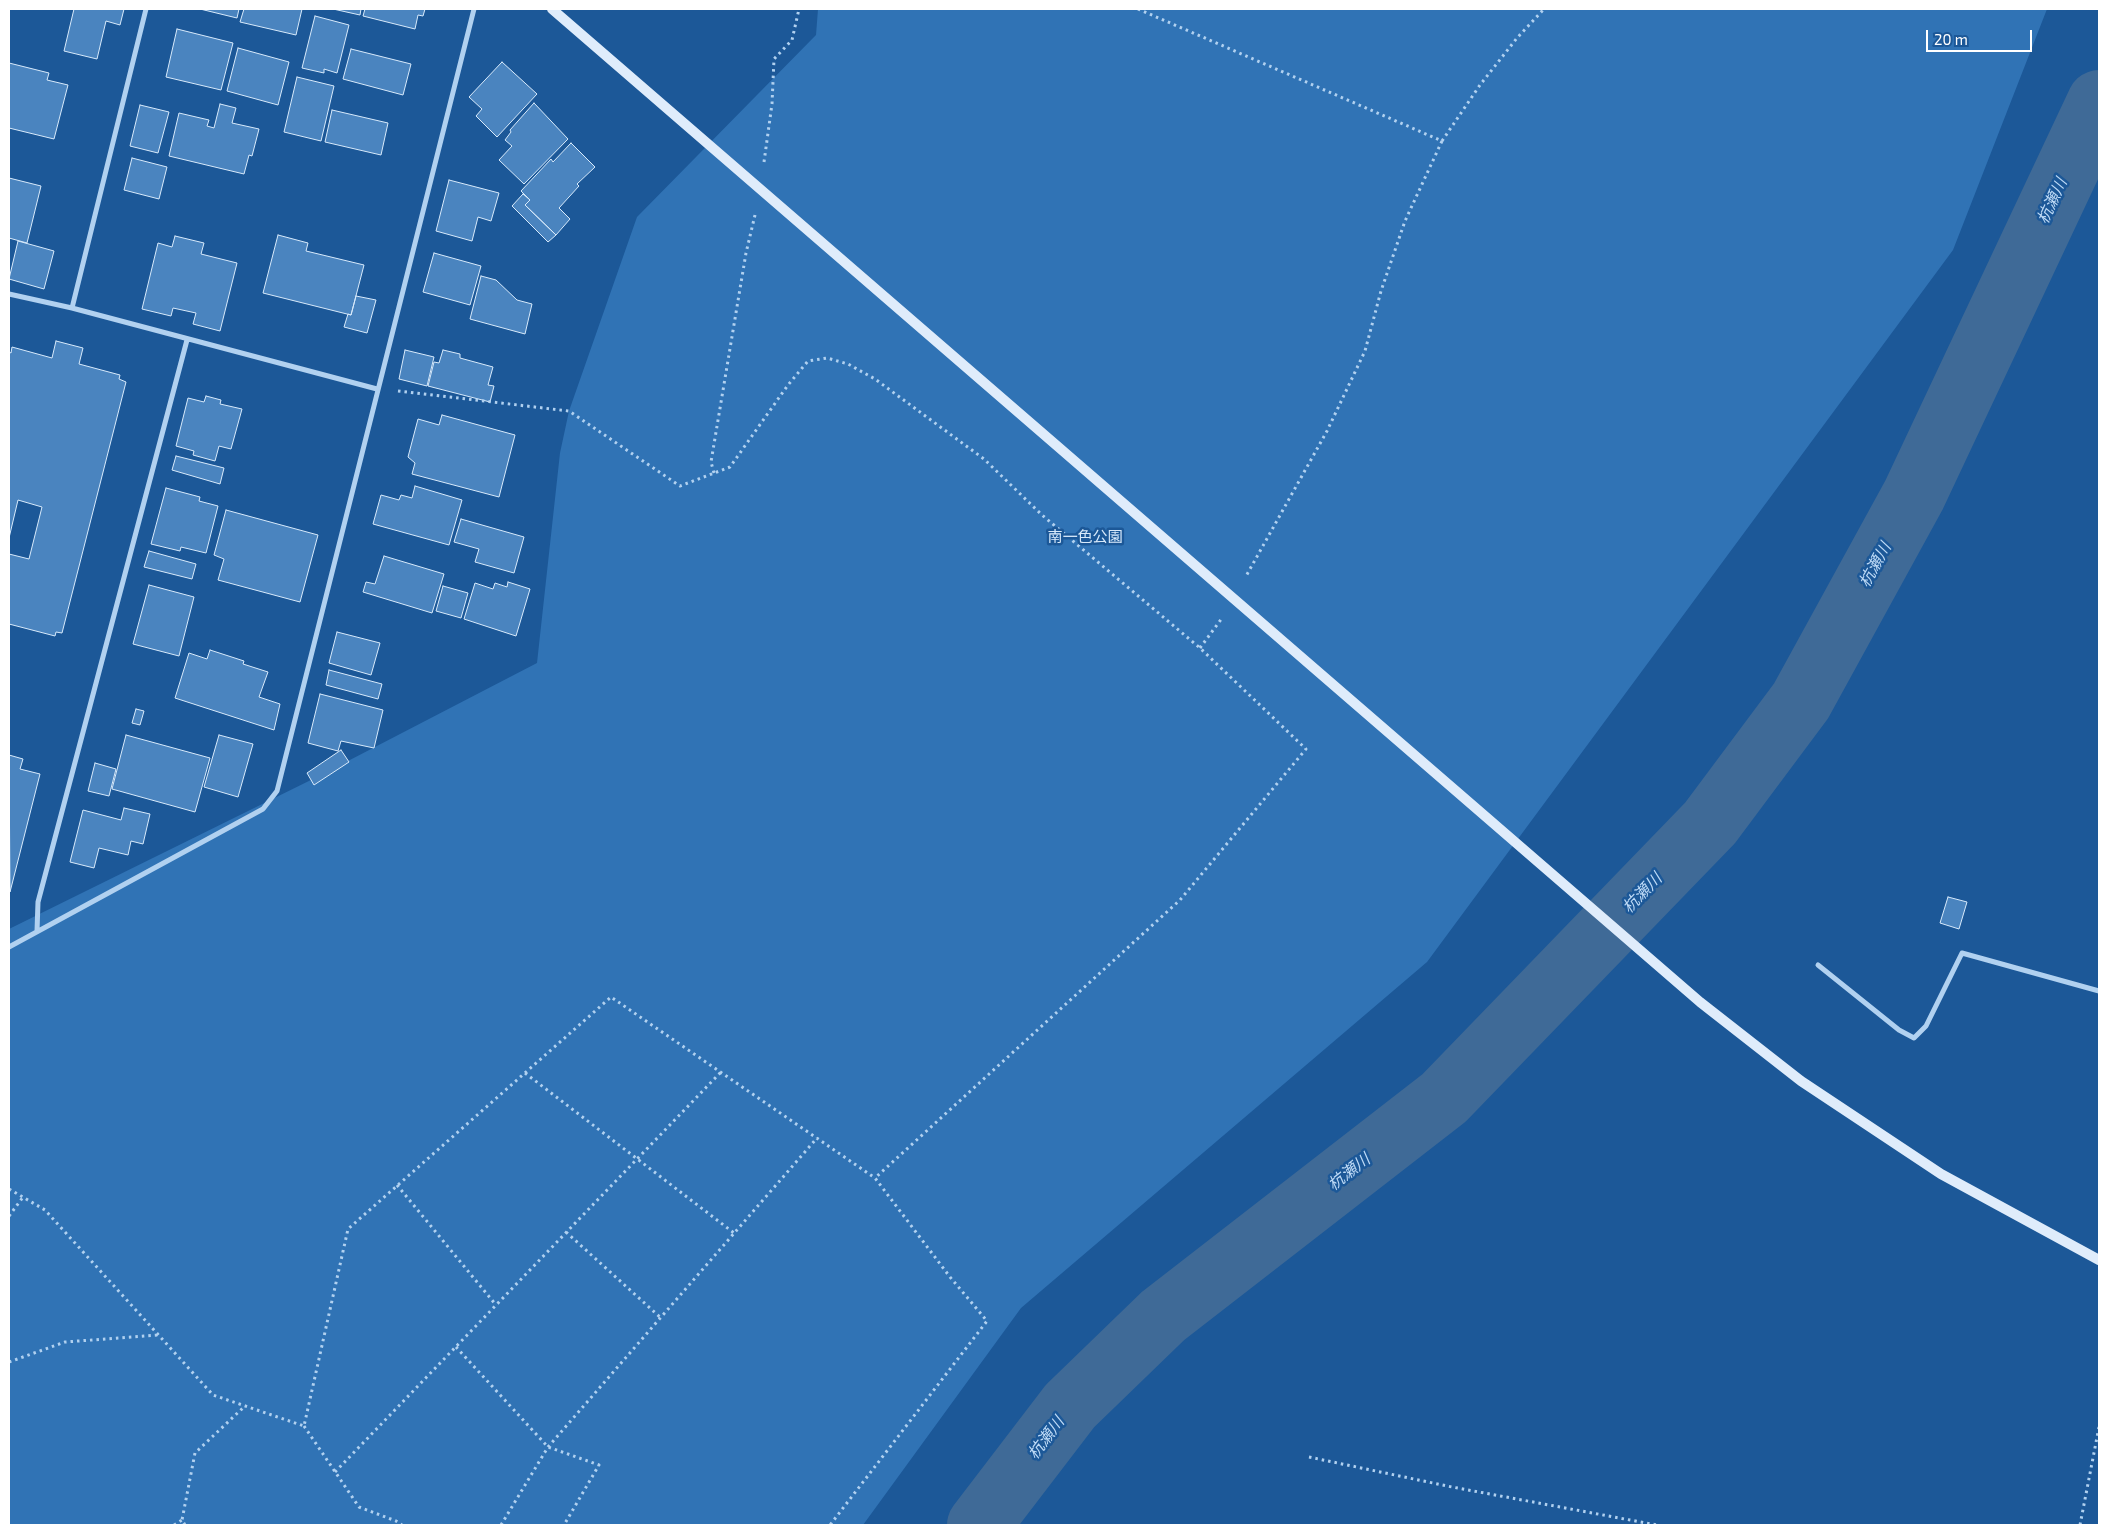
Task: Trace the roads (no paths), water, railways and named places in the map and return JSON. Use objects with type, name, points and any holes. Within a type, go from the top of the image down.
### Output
[{"type":"street","points":[[72,308],[146,9]]},
{"type":"street","points":[[9,947],[263,809],[277,791],[474,9]]},
{"type":"street","points":[[552,9],[1700,1002],[1801,1081],[1942,1174],[2099,1260]]},
{"type":"street","points":[[9,294],[72,308],[377,389]]},
{"type":"street","points":[[37,931],[38,902],[187,340]]},
{"type":"street","points":[[1818,965],[1899,1030],[1914,1038],[1926,1026],[1962,953],[2099,992]]},
{"type":"waterway","name":"杭瀬川","points":[[979,1525],[1070,1406],[1163,1316],[1444,1098],[1710,823],[1801,701],[1914,495],[2099,102]]},
{"type":"park label","name":"南一色公園","points":[[1085,537]]}]
